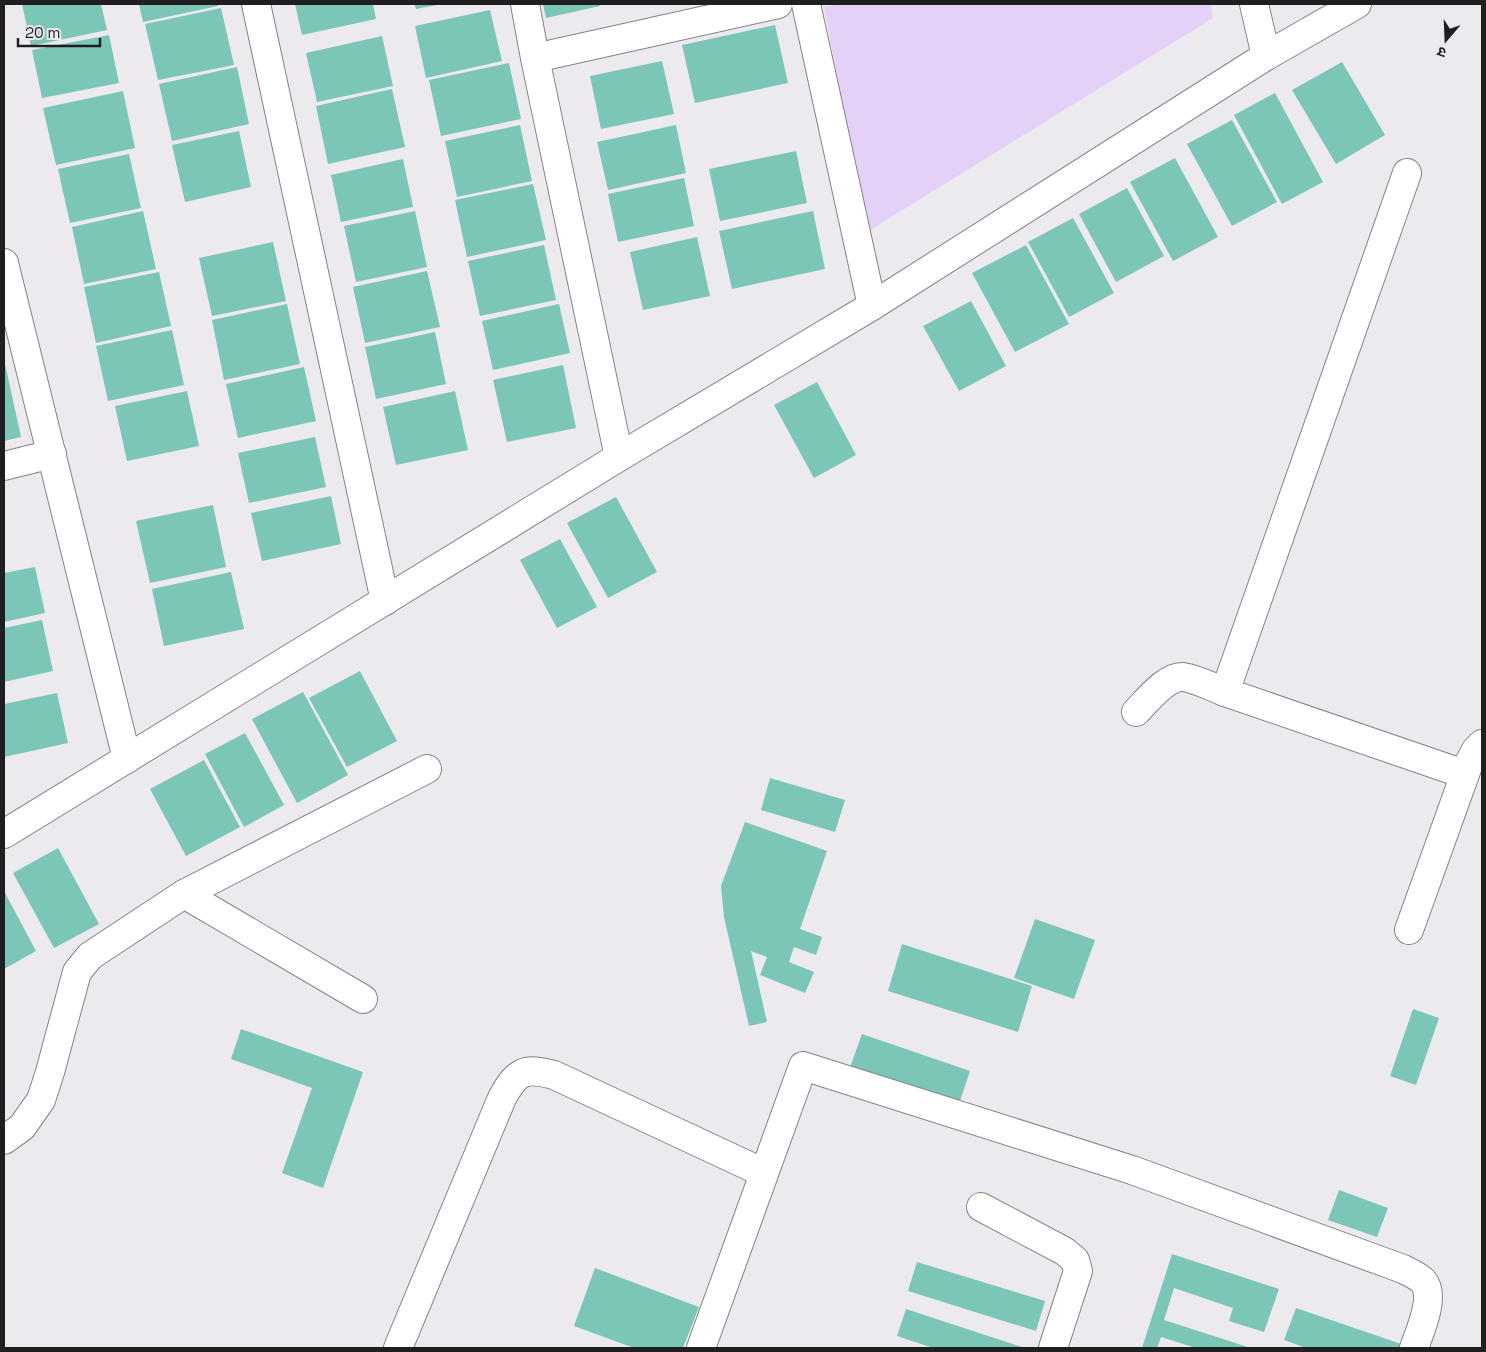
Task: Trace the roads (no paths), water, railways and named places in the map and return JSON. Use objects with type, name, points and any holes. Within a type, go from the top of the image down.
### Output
[{"type":"street","points":[[256,4],[385,601]]},
{"type":"street","points":[[525,4],[619,457]]},
{"type":"street","points":[[535,58],[778,4]]},
{"type":"street","points":[[806,4],[872,306]]},
{"type":"street","points":[[1254,4],[1266,56]]},
{"type":"street","points":[[4,834],[619,457],[872,306],[1266,56],[1357,4]]},
{"type":"street","points":[[1225,692],[1407,173]]},
{"type":"street","points":[[4,263],[127,759]]},
{"type":"street","points":[[4,466],[52,454]]},
{"type":"street","points":[[1136,712],[1163,686],[1173,679],[1182,677],[1464,774]]},
{"type":"street","points":[[1409,930],[1464,774],[1476,750],[1482,744]]},
{"type":"street","points":[[4,1140],[22,1127],[41,1100],[77,972],[90,956],[184,894],[426,769]]},
{"type":"street","points":[[184,894],[362,999]]},
{"type":"street","points":[[701,1348],[803,1066],[1132,1170],[1403,1269],[1422,1279],[1428,1288],[1429,1298],[1414,1348]]},
{"type":"street","points":[[398,1348],[502,1098],[511,1082],[523,1072],[538,1070],[554,1075],[764,1173]]},
{"type":"street","points":[[981,1207],[1064,1251],[1074,1260],[1078,1271],[1053,1348]]}]
